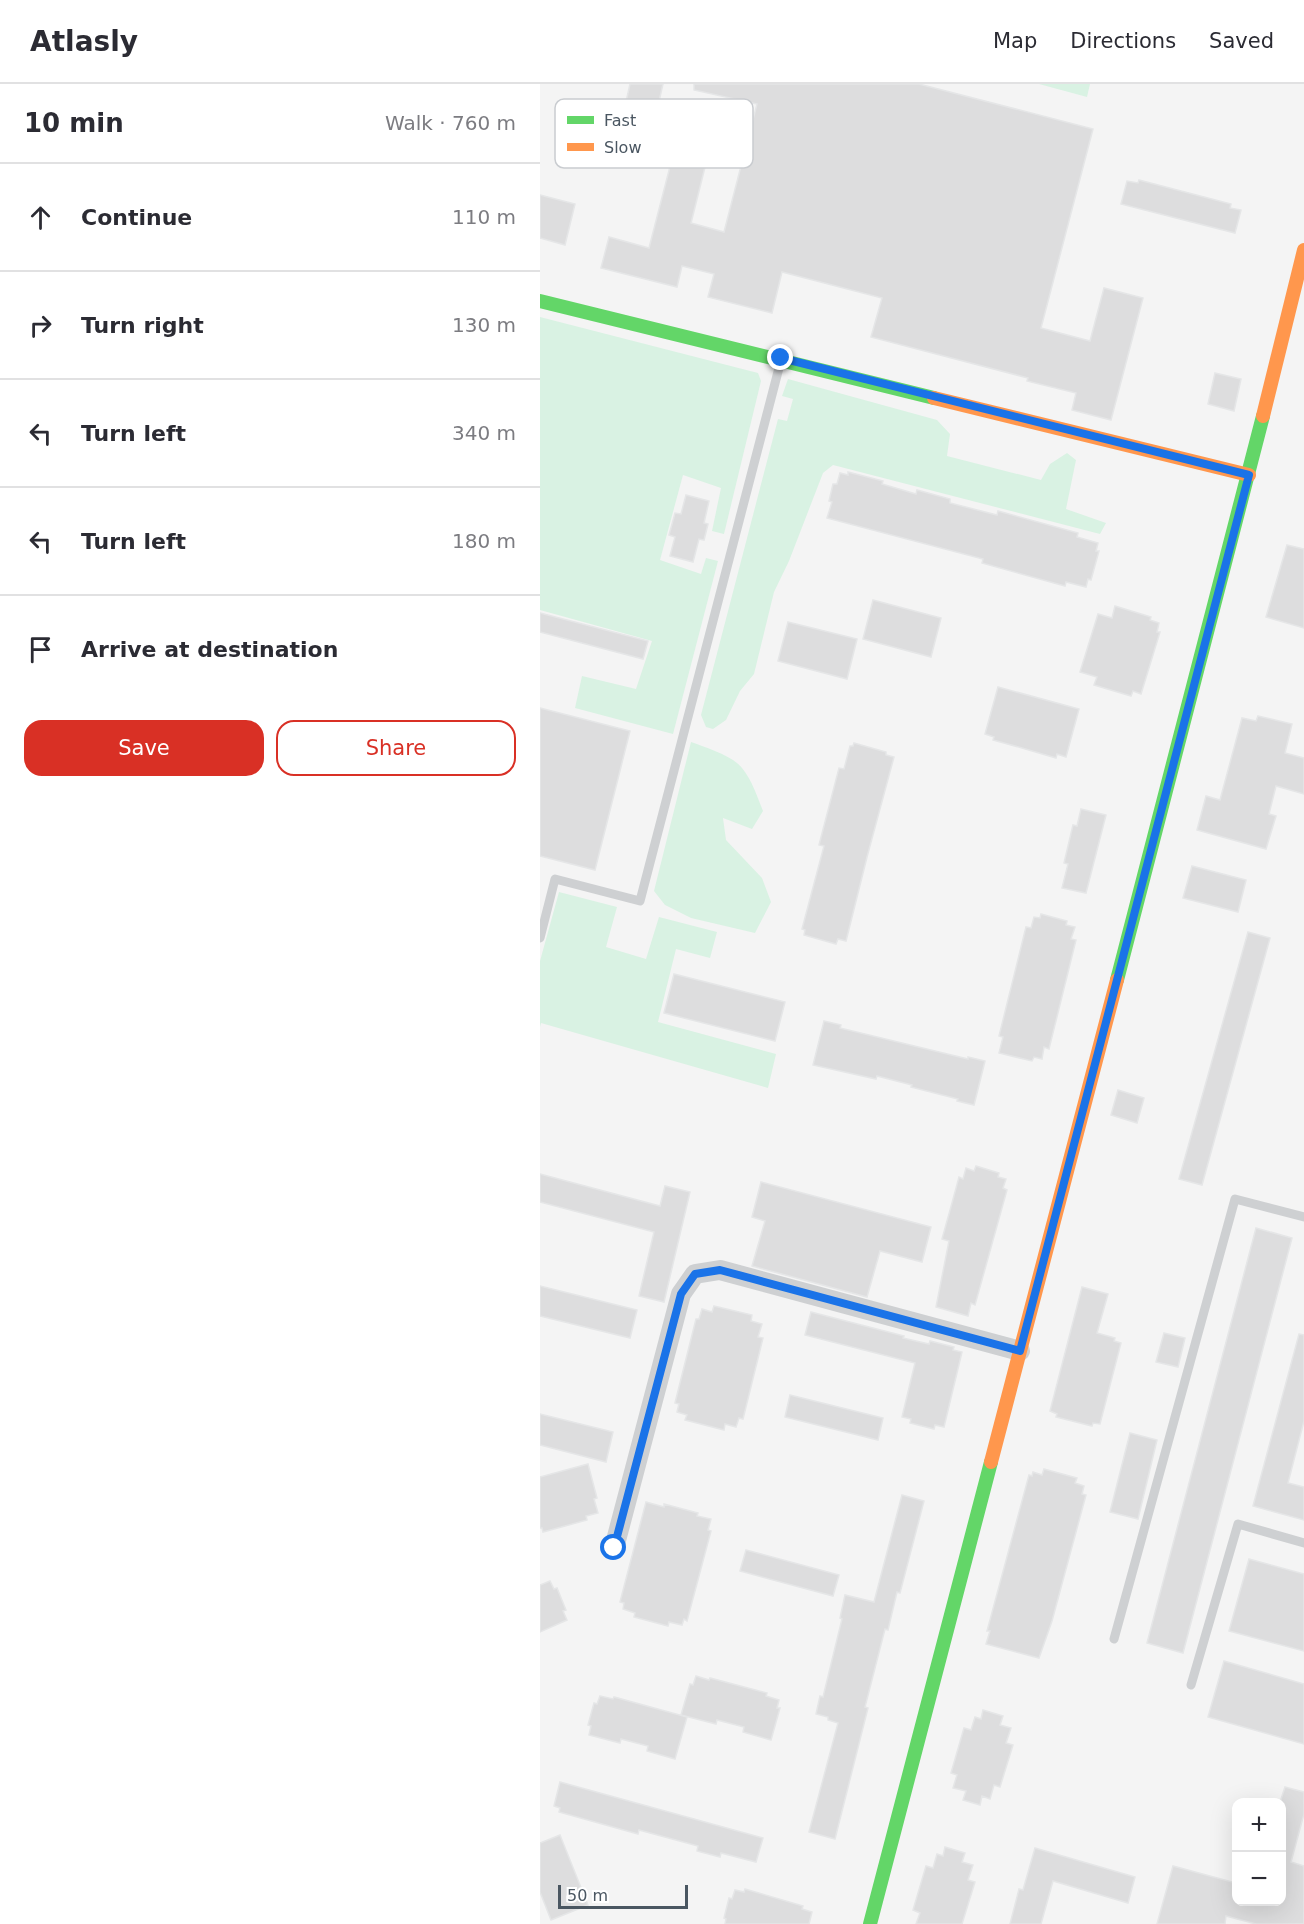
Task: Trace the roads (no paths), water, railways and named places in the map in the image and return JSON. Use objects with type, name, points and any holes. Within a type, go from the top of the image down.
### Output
[{"type":"street","points":[[870,1924],[1249,475],[1304,250]]},
{"type":"street","points":[[540,301],[781,358],[1249,475]]},
{"type":"street","points":[[614,1548],[681,1294],[695,1274],[720,1270],[1020,1351]]},
{"type":"lane","points":[[540,938],[555,879],[640,901],[781,358]]},
{"type":"lane","points":[[1113,1639],[1235,1198],[1304,1217]]},
{"type":"lane","points":[[1191,1685],[1238,1524],[1304,1543]]}]
